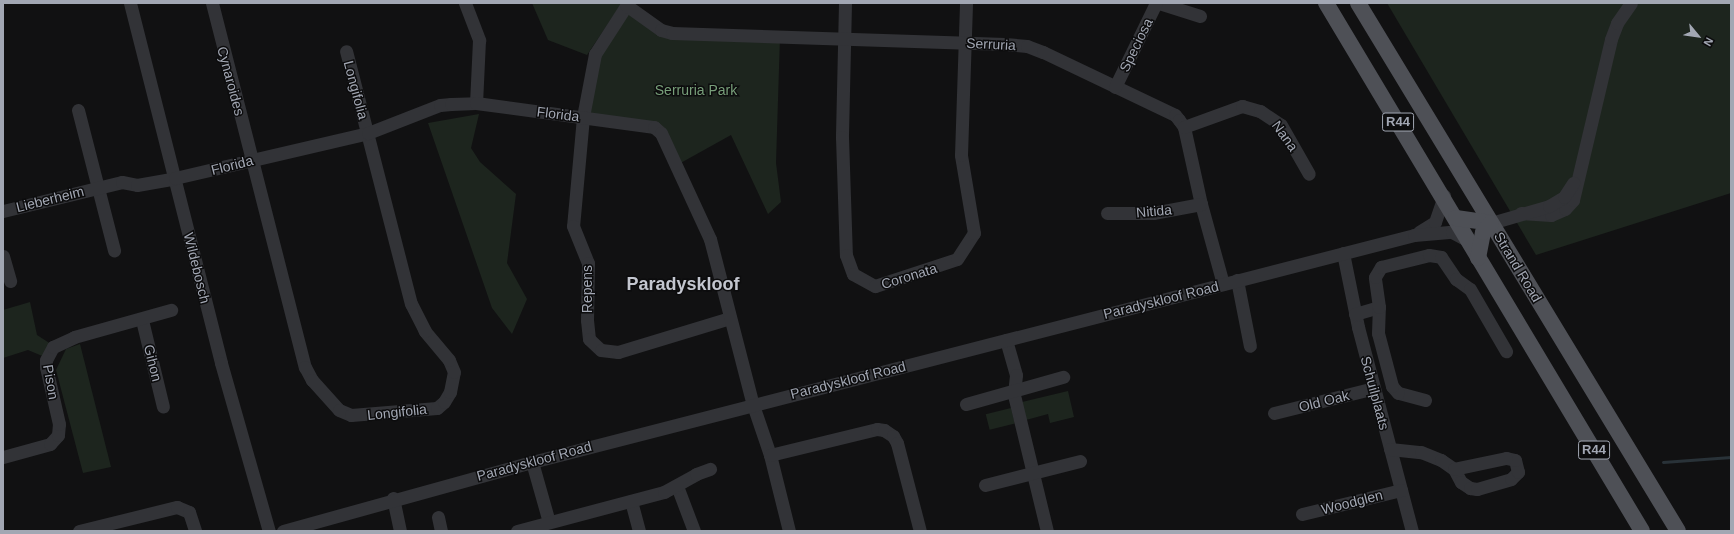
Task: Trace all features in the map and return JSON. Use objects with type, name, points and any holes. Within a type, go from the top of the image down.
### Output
[{"type":"main road","name":"Strand Road","points":[[1326,3],[1444,196],[1478,258],[1642,531]]},
{"type":"main road","name":"Strand Road","points":[[1358,3],[1678,531]]},
{"type":"main road","points":[[1456,218],[1491,223]]},
{"type":"main road","points":[[1478,258],[1483,232],[1491,223]]},
{"type":"street","name":"Wildebosch","points":[[130,3],[221,363],[269,531]]},
{"type":"street","name":"Cynaroides","points":[[212,3],[252,160]]},
{"type":"street","points":[[465,3],[479,40],[476,103]]},
{"type":"street","points":[[844,39],[845,3]]},
{"type":"street","name":"Coronata","points":[[844,39],[842,188],[846,255],[853,274],[875,286],[884,286],[957,259],[974,233],[961,155],[966,3]]},
{"type":"street","points":[[1157,3],[1200,16]]},
{"type":"street","name":"Speciosa","points":[[1115,87],[1157,3]]},
{"type":"street","points":[[1491,223],[1521,213],[1546,216],[1565,209],[1573,200],[1577,177],[1611,39],[1617,23],[1631,3]]},
{"type":"street","name":"Serruria","points":[[627,4],[661,30],[672,33],[965,42],[1027,46],[1174,115],[1184,127]]},
{"type":"street","name":"Repens","points":[[627,4],[595,54],[583,117],[573,226],[588,263],[589,339],[601,350],[618,352],[730,318]]},
{"type":"street","name":"Longifolia","points":[[252,160],[302,357],[312,380],[340,410],[350,415],[437,408],[444,402],[450,392],[454,372],[449,360],[425,331],[412,304],[346,51]]},
{"type":"street","name":"Florida","points":[[175,178],[368,133],[440,105],[476,103],[583,117],[644,123],[654,127],[661,133],[710,239],[753,405],[770,455],[789,531]]},
{"type":"street","name":"Nana","points":[[1184,127],[1242,106],[1260,111],[1281,125],[1309,174]]},
{"type":"street","name":"Lieberheim","points":[[78,110],[114,250]]},
{"type":"street","points":[[1184,127],[1201,204],[1223,284]]},
{"type":"street","name":"Lieberheim","points":[[3,211],[98,187],[126,182],[143,185],[175,178]]},
{"type":"street","name":"Paradyskloof Road","points":[[1414,235],[1435,222],[1444,196]]},
{"type":"street","name":"Nitida","points":[[1107,213],[1154,213],[1201,204]]},
{"type":"street","name":"Paradyskloof Road","points":[[282,531],[393,498],[1414,235],[1452,232],[1469,241]]},
{"type":"street","name":"Schuilplaats","points":[[1343,253],[1355,314],[1412,531]]},
{"type":"street","points":[[1425,400],[1398,394],[1392,386],[1378,333],[1379,307],[1375,277],[1381,267],[1436,254],[1446,262],[1456,279],[1470,289],[1506,351]]},
{"type":"street","points":[[3,256],[10,280]]},
{"type":"street","points":[[1237,280],[1250,346]]},
{"type":"street","points":[[1355,314],[1379,307]]},
{"type":"street","name":"Pison","points":[[3,457],[50,444],[58,434],[59,424],[46,367],[46,360],[53,347],[74,337],[142,320],[172,310]]},
{"type":"street","name":"Gihon","points":[[142,320],[163,407]]},
{"type":"street","points":[[1006,340],[1016,376],[1014,391],[1047,531]]},
{"type":"street","points":[[966,404],[1062,378]]},
{"type":"street","name":"Old Oak","points":[[1274,413],[1374,388]]},
{"type":"street","points":[[770,455],[884,430],[893,436],[897,443],[920,531]]},
{"type":"street","points":[[1390,449],[1421,452],[1454,469]]},
{"type":"street","points":[[985,485],[1080,461]]},
{"type":"street","points":[[532,462],[549,522]]},
{"type":"street","points":[[516,531],[664,492],[696,474],[710,469]]},
{"type":"street","points":[[677,486],[694,531]]},
{"type":"street","name":"Woodglen","points":[[1302,514],[1401,490]]},
{"type":"street","points":[[393,498],[400,531]]},
{"type":"street","points":[[631,500],[639,531]]},
{"type":"street","points":[[80,531],[177,507],[189,512],[195,531]]},
{"type":"street","points":[[438,517],[441,531]]},
{"type":"green space","points":[[532,3],[622,3],[587,55],[548,40]]},
{"type":"green space","points":[[1387,3],[1731,3],[1731,193],[1536,255]]},
{"type":"green space","name":"Serruria Park","points":[[626,5],[661,30],[780,37],[776,163],[781,202],[768,214],[731,135],[677,165],[661,133],[583,117],[593,61]]},
{"type":"green space","points":[[479,114],[471,148],[480,162],[516,194],[507,263],[527,299],[512,334],[492,308],[428,123]]},
{"type":"green space","points":[[30,302],[37,335],[54,346],[47,358],[28,350],[3,358],[3,310]]},
{"type":"green space","points":[[80,344],[111,467],[83,473],[56,370],[66,349]]},
{"type":"green space","points":[[1068,391],[1074,417],[1050,423],[1048,414],[1026,420],[1022,402]]},
{"type":"green space","points":[[1011,408],[1015,424],[990,430],[986,414]]},
{"type":"waterway","points":[[1663,462],[1731,457]]},
{"type":"district","name":"Paradyskloof","points":[[683,284]]}]
